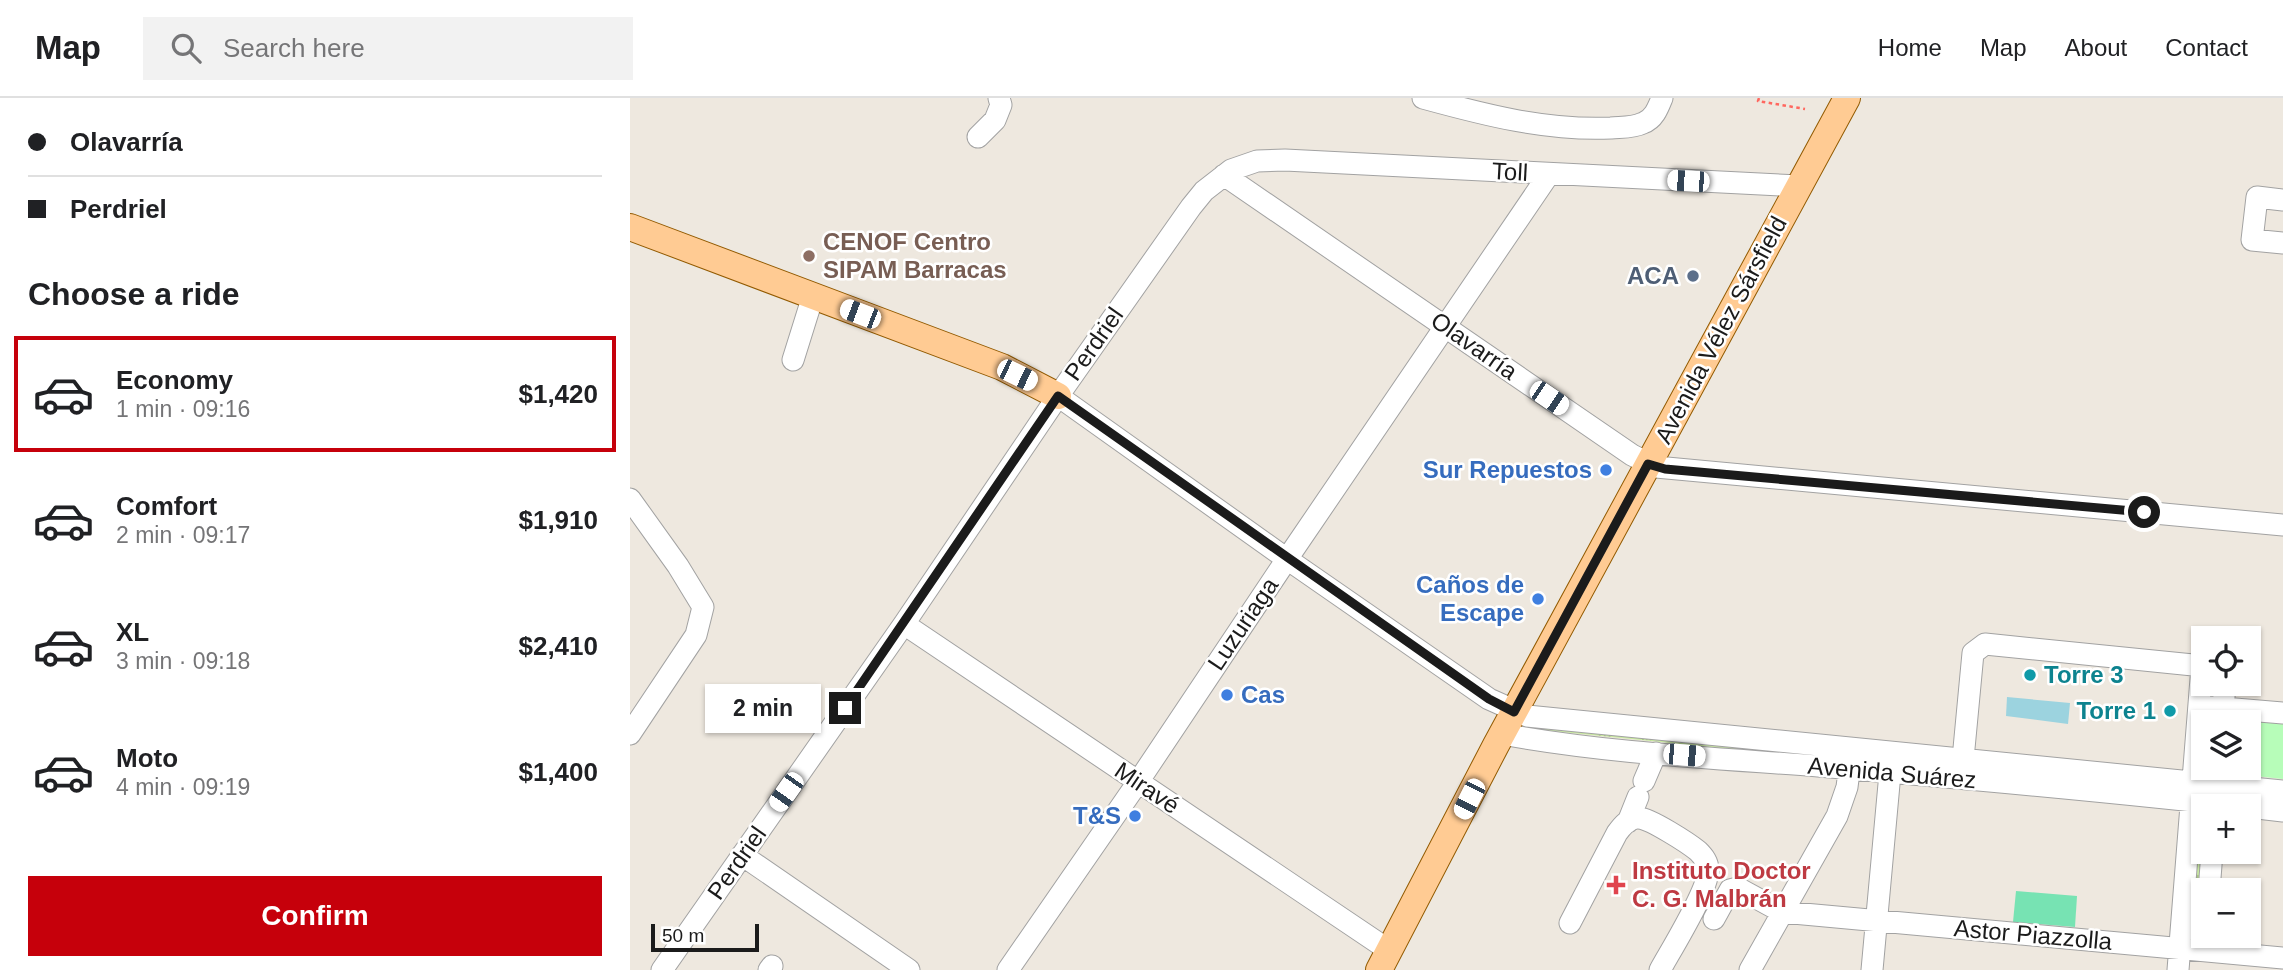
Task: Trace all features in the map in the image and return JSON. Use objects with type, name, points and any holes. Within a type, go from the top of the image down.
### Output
[{"type":"main road","name":"Avenida Vélez Sársfield","points":[[1384,961],[1508,723],[1847,98]]},
{"type":"main road","points":[[630,227],[1002,367],[1058,396]]},
{"type":"street","points":[[978,137],[995,120],[1001,105],[999,98]]},
{"type":"street","points":[[1423,98],[1491,117],[1594,128],[1643,123],[1656,112],[1662,98]]},
{"type":"street","name":"Toll","points":[[1224,175],[1248,163],[1267,160],[1799,186]]},
{"type":"street","name":"Luzuriaga","points":[[1008,970],[1549,174]]},
{"type":"street","name":"Olavarría","points":[[1224,175],[1648,464],[1665,469],[2283,525]]},
{"type":"street","name":"Perdriel","points":[[662,970],[904,624],[1181,220],[1204,191],[1224,175]]},
{"type":"street","points":[[2283,200],[2257,197],[2252,240],[2283,243]]},
{"type":"street","points":[[793,360],[813,296]]},
{"type":"street","points":[[1058,396],[1489,699],[1508,723]]},
{"type":"street","points":[[630,499],[678,565],[703,607],[696,635],[630,734]]},
{"type":"street","name":"Miravé","points":[[904,624],[1138,782],[1384,961]]},
{"type":"street","points":[[1963,759],[1973,653],[1985,644],[2191,665]]},
{"type":"street","points":[[2178,970],[2201,696]]},
{"type":"street","points":[[2200,706],[2210,710]]},
{"type":"street","points":[[2261,714],[2283,713]]},
{"type":"street","name":"Avenida Suárez","points":[[1508,723],[1550,720],[1851,759],[1890,773],[2192,791],[2283,790]]},
{"type":"street","name":"Avenida Suárez","points":[[1508,723],[1537,741],[1656,753],[1851,759],[1963,759],[2192,791]]},
{"type":"street","points":[[1570,923],[1617,833],[1628,822],[1656,753]]},
{"type":"street","points":[[1750,970],[1837,816],[1847,787],[1851,759]]},
{"type":"street","points":[[1872,970],[1890,773]]},
{"type":"street","name":"Avenida Suárez","points":[[2217,791],[2283,811]]},
{"type":"street","points":[[1628,822],[1641,819],[1690,845],[1704,856],[1709,868],[1704,887],[1660,970]]},
{"type":"street","points":[[742,855],[909,970]]},
{"type":"street","points":[[1714,919],[1730,890],[1738,888],[1782,912]]},
{"type":"street","name":"Astor Piazzolla","points":[[1782,912],[2283,958]]},
{"type":"path","points":[[1759,98],[1758,101],[1805,109]]},
{"type":"green space","points":[[2261,718],[2283,718],[2283,779],[2261,777]]},
{"type":"green space","points":[[1531,725],[1814,754],[1811,757],[1532,729]]},
{"type":"green space","points":[[2194,864],[2203,864],[2203,878],[2193,878]]},
{"type":"green space","points":[[2016,891],[2077,896],[2075,927],[2013,922]]},
{"type":"green space","points":[[2191,897],[2191,944],[2187,944]]},
{"type":"water","points":[[2007,697],[2070,703],[2068,724],[2006,716]]},
{"type":"place","name":"CENOF Centro SIPAM Barracas","points":[[809,256]]},
{"type":"place","name":"ACA","points":[[1693,276]]},
{"type":"place","name":"Sur Repuestos","points":[[1606,470]]},
{"type":"place","name":"Caños de Escape","points":[[1538,599]]},
{"type":"place","name":"Torre 3","points":[[2030,675]]},
{"type":"place","name":"Cas","points":[[1227,695]]},
{"type":"place","name":"Torre 1","points":[[2170,711]]},
{"type":"place","name":"T&S","points":[[1135,816]]},
{"type":"place","name":"Instituto Doctor C. G. Malbrán","points":[[1616,885]]},
{"type":"route","points":[[845,708],[1058,396],[1489,699],[1514,712],[1648,464],[1665,469],[2144,512]]}]
